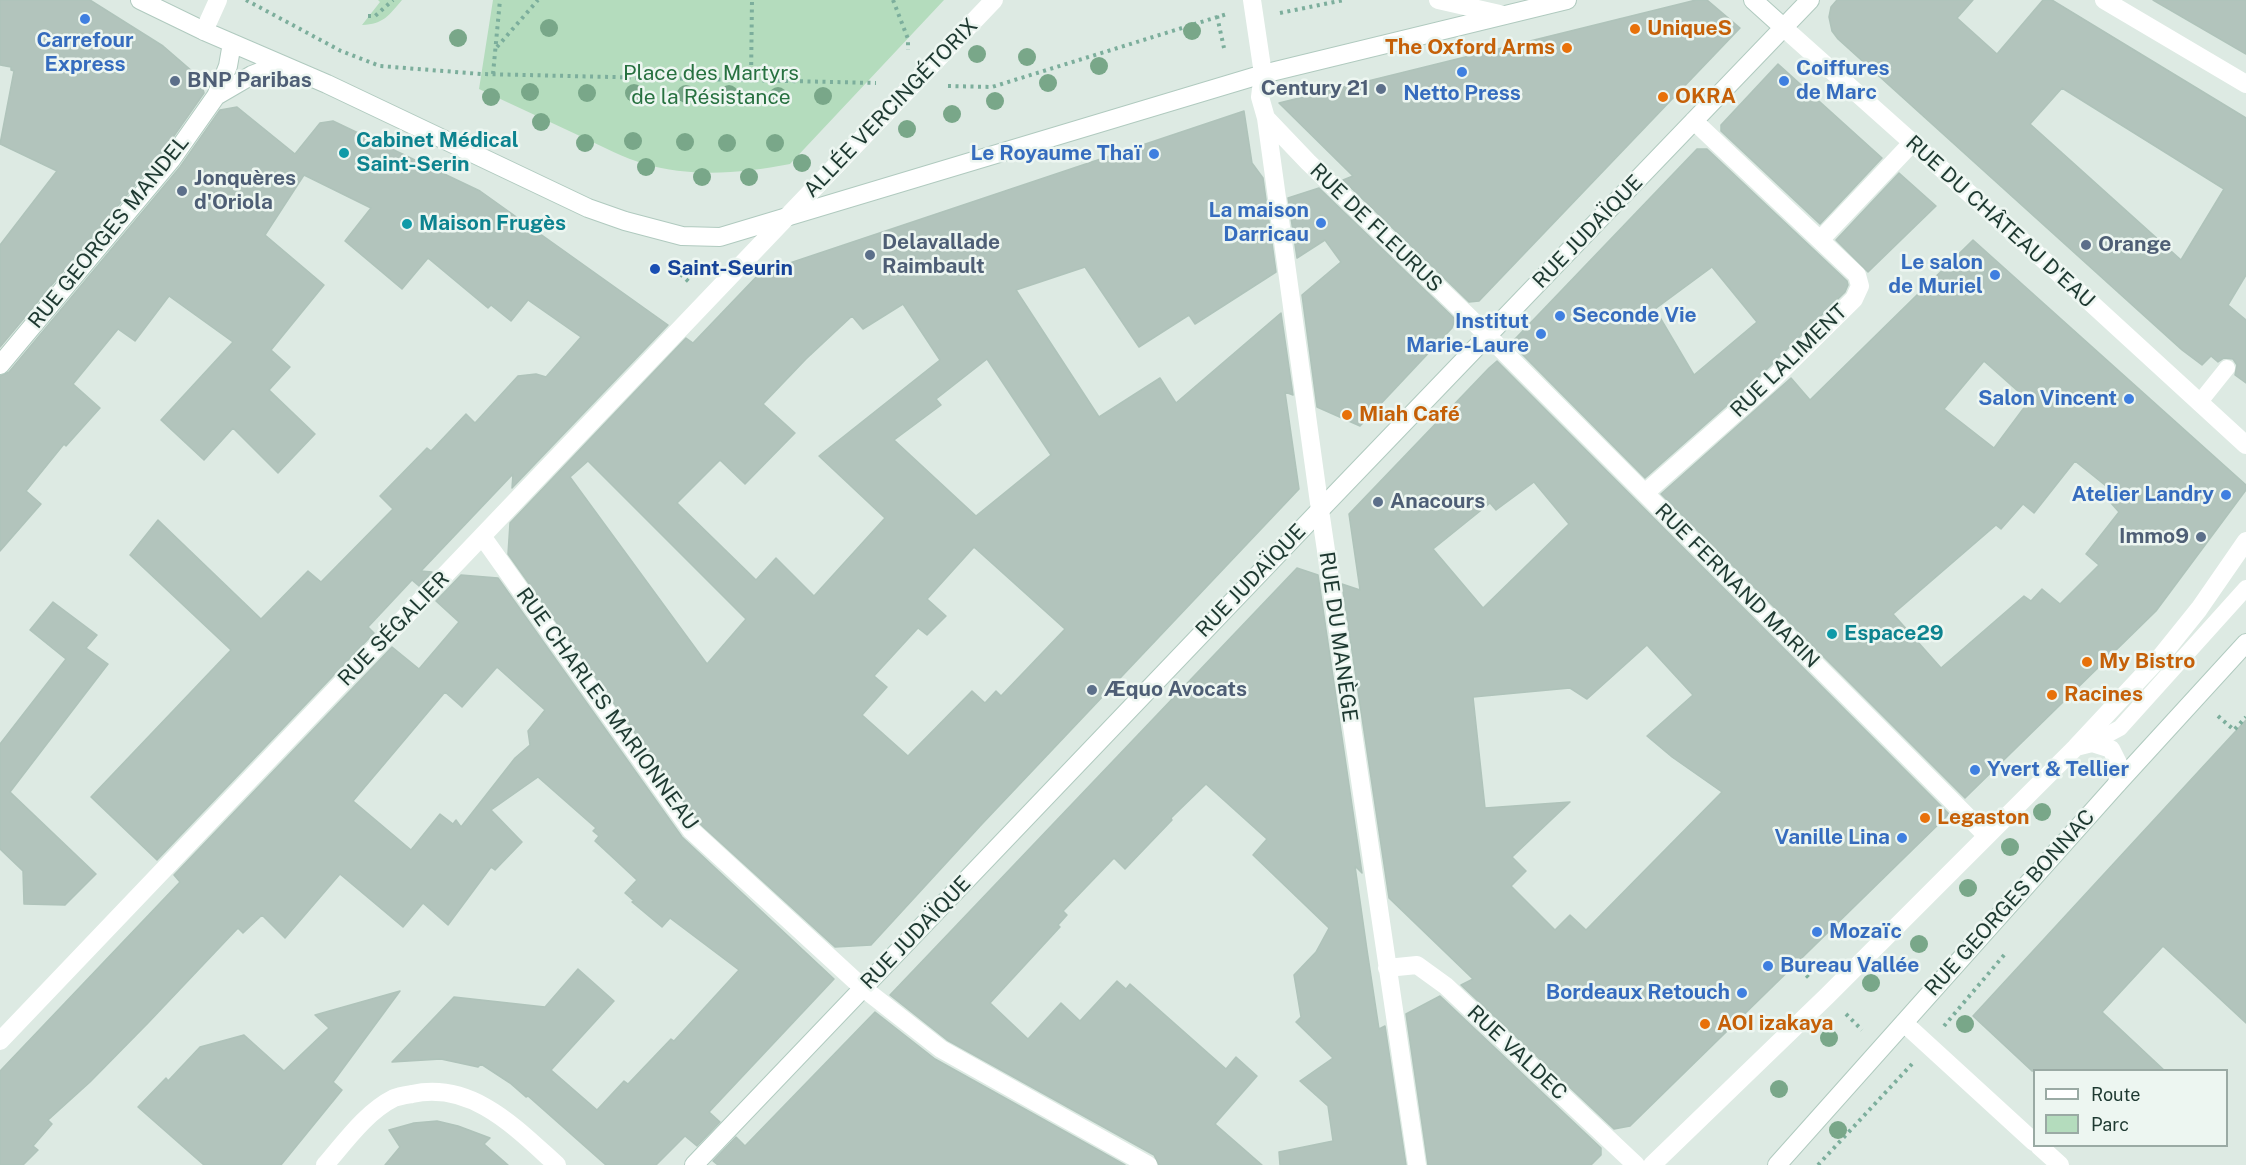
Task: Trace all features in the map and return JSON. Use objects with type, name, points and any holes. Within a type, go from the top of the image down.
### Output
[{"type":"street","points":[[204,31],[218,0]]},
{"type":"street","name":"ALLÉE VERCINGÉTORIX","points":[[787,216],[994,0]]},
{"type":"street","name":"RUE DU MANÈGE","points":[[1252,0],[1263,74],[1260,97],[1266,118],[1320,510],[1417,1165]]},
{"type":"street","points":[[1438,0],[1504,15]]},
{"type":"street","points":[[143,2],[327,84],[588,208],[682,237],[720,237],[1263,74],[1567,0]]},
{"type":"street","name":"RUE DU CHÂTEAU D'EAU","points":[[1753,0],[2055,270],[2246,445]]},
{"type":"street","name":"RUE JUDAÏQUE","points":[[694,1165],[1810,0]]},
{"type":"street","points":[[2103,0],[2246,84]]},
{"type":"street","name":"RUE GEORGES MANDEL","points":[[0,365],[171,160],[216,96],[228,66],[232,43]]},
{"type":"street","name":"RUE GEORGES MANDEL","points":[[216,96],[252,75],[280,64]]},
{"type":"street","name":"RUE DE FLEURUS","points":[[1266,118],[1308,162],[1488,336]]},
{"type":"street","name":"RUE LALIMENT","points":[[1645,493],[1767,385],[1854,299],[1860,286],[1857,275],[1694,121]]},
{"type":"street","points":[[1820,240],[1912,143]]},
{"type":"street","name":"RUE SÉGALIER","points":[[0,1041],[787,216]]},
{"type":"street","name":"RUE FERNAND MARIN","points":[[1488,336],[1986,835]]},
{"type":"street","name":"RUE CHARLES MARIONNEAU","points":[[482,536],[691,830],[863,988],[941,1049],[1149,1165]]},
{"type":"street","points":[[1652,1165],[1827,996],[1986,835],[2084,745],[2199,609],[2246,541]]},
{"type":"street","name":"RUE GEORGES BONNAC","points":[[1777,1165],[2246,643]]},
{"type":"street","points":[[2084,745],[2110,749],[2120,766],[2117,784]]},
{"type":"street","name":"RUE VALDEC","points":[[1387,968],[1417,965],[1446,986],[1635,1165]]},
{"type":"street","points":[[1904,1023],[2033,1141]]},
{"type":"street","points":[[325,1165],[369,1116],[395,1098],[424,1092],[450,1092],[477,1102],[506,1120],[557,1165]]},
{"type":"street","points":[[2040,1147],[2060,1165]]},
{"type":"lane","points":[[2199,403],[2227,368]]},
{"type":"lane","points":[[2084,745],[2120,728],[2246,588]]},
{"type":"path","points":[[246,0],[341,51],[380,66],[494,74],[887,84]]},
{"type":"path","points":[[368,16],[375,16],[393,0]]},
{"type":"path","points":[[494,74],[500,0]]},
{"type":"path","points":[[496,47],[538,0]]},
{"type":"path","points":[[751,80],[752,0]]},
{"type":"path","points":[[893,0],[908,39],[908,55]]},
{"type":"path","points":[[1276,4],[1276,14],[1344,0]]},
{"type":"path","points":[[937,86],[992,87],[1228,14]]},
{"type":"path","points":[[1217,16],[1224,48]]},
{"type":"path","points":[[682,237],[677,271],[707,300]]},
{"type":"path","points":[[2210,725],[2225,708]]},
{"type":"path","points":[[2218,716],[2234,730],[2246,717]]},
{"type":"path","points":[[1818,1165],[1929,1045],[2005,954]]},
{"type":"path","points":[[1801,970],[1906,1070]]},
{"type":"green space","points":[[378,0],[402,0],[381,21],[362,25],[380,2]]},
{"type":"green space","name":"Place des Martyrs de la Résistance","points":[[493,0],[944,0],[790,164],[736,172],[700,173],[637,162],[479,89]]},
{"type":"building","points":[[0,0],[90,0],[163,46],[200,78],[204,93],[162,153],[0,347],[0,245],[57,171],[0,144],[14,71],[11,67],[0,65]]},
{"type":"building","points":[[1696,0],[1707,0],[1740,28],[1479,301],[1469,302],[1343,180],[1353,176],[1279,103]]},
{"type":"building","points":[[1837,0],[1973,0],[1957,18],[1997,54],[2043,0],[2052,0],[2246,118],[2246,275],[2228,305],[2246,320],[2246,383],[2235,375],[2237,365],[2233,359],[2224,358],[2218,362],[2211,356],[2202,365],[2182,350],[1838,39],[1832,31],[1829,17],[1831,7]],"holes":[[[2062,88],[2224,189],[2181,260],[2030,124]]]},
{"type":"building","points":[[2153,0],[2246,0],[2246,54]]},
{"type":"building","points":[[1778,64],[1882,158],[1820,224],[1721,131],[1721,125]]},
{"type":"building","points":[[237,107],[295,154],[320,123],[333,121],[480,191],[668,325],[512,488],[513,474],[421,571],[432,572],[419,586],[412,580],[368,627],[374,633],[157,860],[91,797],[231,650],[130,555],[158,520],[261,619],[308,571],[321,582],[393,509],[380,496],[427,448],[431,451],[466,414],[475,423],[518,376],[536,374],[546,377],[581,337],[528,300],[511,321],[491,305],[488,308],[428,258],[402,289],[345,241],[371,208],[304,175],[265,235],[324,285],[271,350],[290,367],[269,390],[315,434],[278,473],[233,428],[204,460],[161,420],[233,342],[169,296],[135,341],[118,329],[73,384],[100,408],[66,446],[64,444],[26,491],[41,504],[0,551],[0,376],[9,372],[180,167],[220,110]]},
{"type":"building","points":[[1244,111],[1252,163],[1263,178],[1276,272],[1195,324],[1189,315],[1139,347],[1085,267],[1016,290],[1099,417],[1160,378],[1176,403],[1281,313],[1293,395],[1285,392],[1299,489],[982,824],[871,945],[835,947],[699,823],[508,554],[510,523],[686,338],[693,343],[760,273]],"holes":[[[903,304],[940,360],[819,456],[885,518],[814,596],[776,558],[756,580],[677,503],[720,460],[745,484],[795,433],[763,404],[852,316],[863,329]],[[987,359],[1051,455],[976,516],[894,440],[941,405],[936,399]],[[588,461],[746,619],[707,664],[570,477]],[[974,547],[1065,629],[1001,696],[996,691],[985,703],[972,691],[908,756],[862,715],[887,687],[874,676],[918,628],[927,635],[946,616],[927,599]]]},
{"type":"building","points":[[1697,149],[1707,149],[1847,281],[1848,285],[1845,292],[1759,377],[1645,478],[1515,347],[1519,343],[1515,339]],"holes":[[[1712,267],[1757,322],[1694,375],[1655,309]]]},
{"type":"building","points":[[1899,173],[1936,206],[1868,272],[1836,240]]},
{"type":"building","points":[[1319,188],[1455,319],[1452,328],[1360,426],[1317,407],[1302,295],[1341,262],[1325,240],[1297,258],[1288,198]]},
{"type":"building","points":[[1973,240],[2246,485],[2246,490],[2156,611],[1965,798],[1661,494],[1791,378],[1810,400]],"holes":[[[1984,361],[2029,401],[1994,448],[1944,409]],[[2075,461],[2116,494],[2111,503],[2119,512],[2086,554],[2099,565],[2060,604],[2042,589],[2031,601],[2024,596],[1941,668],[1893,614],[1996,525],[2001,529],[2023,504],[2034,513]]]},
{"type":"building","points":[[1497,361],[1949,814],[1630,1126],[1614,1129],[1461,985],[1473,979],[1389,898],[1342,584],[1360,590],[1349,514]],"holes":[[[1534,482],[1569,524],[1483,608],[1433,549],[1490,503],[1496,510]],[[1647,645],[1693,695],[1647,736],[1672,757],[1722,792],[1586,930],[1570,915],[1555,930],[1511,886],[1526,871],[1512,857],[1570,802],[1485,808],[1473,697],[1570,688],[1587,699]]]},
{"type":"building","points":[[1297,568],[1318,575],[1362,873],[1355,866],[1367,950],[1379,1029],[1385,1026],[1406,1165],[1280,1165],[1279,1152],[1333,1141],[1328,1106],[1300,1081],[1333,1058],[1296,1022],[1301,1017],[1294,975],[1316,952],[1329,928],[1253,855],[1267,839],[1206,784],[1171,818],[1172,820],[1125,869],[1114,858],[1063,911],[1067,915],[1058,925],[1060,927],[990,1003],[1028,1039],[1061,1003],[1080,1021],[1117,981],[1126,989],[1130,984],[1226,1069],[1236,1057],[1257,1076],[1215,1124],[1262,1165],[1159,1165],[1154,1155],[947,1040],[890,995]]},
{"type":"building","points":[[461,575],[498,578],[682,837],[834,979],[709,1112],[720,1122],[697,1146],[685,1136],[656,1165],[606,1165],[528,1096],[526,1097],[510,1083],[481,1064],[478,1067],[441,1059],[392,1062],[454,997],[545,1007],[578,969],[614,1001],[551,1070],[597,1110],[624,1081],[628,1084],[671,1039],[674,1041],[739,970],[670,918],[662,927],[632,902],[634,901],[625,893],[637,880],[595,841],[599,836],[593,831],[596,828],[538,777],[491,810],[522,842],[495,870],[491,867],[448,925],[423,903],[403,927],[340,874],[285,938],[262,915],[243,933],[238,928],[90,1082],[48,1120],[52,1124],[33,1146],[38,1150],[23,1165],[0,1165],[0,1071],[180,882],[174,875],[392,647],[419,669],[459,622],[436,601]],"holes":[[[497,667],[545,710],[528,731],[530,745],[515,758],[461,827],[456,820],[453,824],[440,814],[411,850],[353,801],[445,692],[462,707]]]},
{"type":"building","points":[[53,602],[97,635],[86,648],[108,664],[10,792],[96,874],[65,905],[24,904],[23,871],[0,849],[0,744],[66,659],[30,630]]},
{"type":"building","points":[[2246,720],[2246,1023],[2163,946],[2102,1012],[2163,1069],[2033,1069],[2032,1071],[1973,1016]]},
{"type":"building","points":[[400,991],[333,1082],[342,1090],[281,1165],[204,1165],[138,1107],[166,1078],[168,1081],[200,1047],[244,1035],[284,1071],[329,1028],[315,1015]]},
{"type":"building","points":[[1440,996],[1601,1148],[1601,1155],[1591,1165],[1428,1165],[1406,1014]]},
{"type":"building","points":[[875,1012],[935,1059],[1125,1165],[718,1165],[713,1161],[736,1137],[745,1146]]},
{"type":"building","points":[[437,1121],[490,1138],[484,1144],[508,1165],[385,1165],[400,1147],[389,1130],[414,1123]]},
{"type":"place","name":"Carrefour Express","points":[[85,19]]},
{"type":"place","name":"UniqueS","points":[[1635,29]]},
{"type":"place","name":"The Oxford Arms","points":[[1567,48]]},
{"type":"place","name":"Netto Press","points":[[1462,72]]},
{"type":"place","name":"BNP Paribas","points":[[175,81]]},
{"type":"place","name":"Coiffures de Marc","points":[[1784,81]]},
{"type":"place","name":"Century 21","points":[[1381,89]]},
{"type":"place","name":"OKRA","points":[[1663,97]]},
{"type":"place","name":"Cabinet Médical Saint-Serin","points":[[344,153]]},
{"type":"place","name":"Le Royaume Thaï","points":[[1154,154]]},
{"type":"place","name":"Jonquères d'Oriola","points":[[182,191]]},
{"type":"place","name":"La maison Darricau","points":[[1321,223]]},
{"type":"place","name":"Maison Frugès","points":[[407,224]]},
{"type":"place","name":"Orange","points":[[2086,245]]},
{"type":"place","name":"Delavallade Raimbault","points":[[870,255]]},
{"type":"place","name":"Saint-Seurin","points":[[655,269]]},
{"type":"place","name":"Le salon de Muriel","points":[[1995,275]]},
{"type":"place","name":"Seconde Vie","points":[[1560,316]]},
{"type":"place","name":"Institut Marie-Laure","points":[[1541,334]]},
{"type":"place","name":"Salon Vincent","points":[[2129,399]]},
{"type":"place","name":"Miah Café","points":[[1347,415]]},
{"type":"place","name":"Atelier Landry","points":[[2226,495]]},
{"type":"place","name":"Anacours","points":[[1378,502]]},
{"type":"place","name":"Immo9","points":[[2201,537]]},
{"type":"place","name":"Espace29","points":[[1832,634]]},
{"type":"place","name":"My Bistro","points":[[2087,662]]},
{"type":"place","name":"Æquo Avocats","points":[[1092,690]]},
{"type":"place","name":"Racines","points":[[2052,695]]},
{"type":"place","name":"Yvert & Tellier","points":[[1975,770]]},
{"type":"place","name":"Legaston","points":[[1925,818]]},
{"type":"place","name":"Vanille Lina","points":[[1902,838]]},
{"type":"place","name":"Mozaïc","points":[[1817,932]]},
{"type":"place","name":"Bureau Vallée","points":[[1768,966]]},
{"type":"place","name":"Bordeaux Retouch","points":[[1742,993]]},
{"type":"place","name":"AOI izakaya","points":[[1705,1024]]}]
